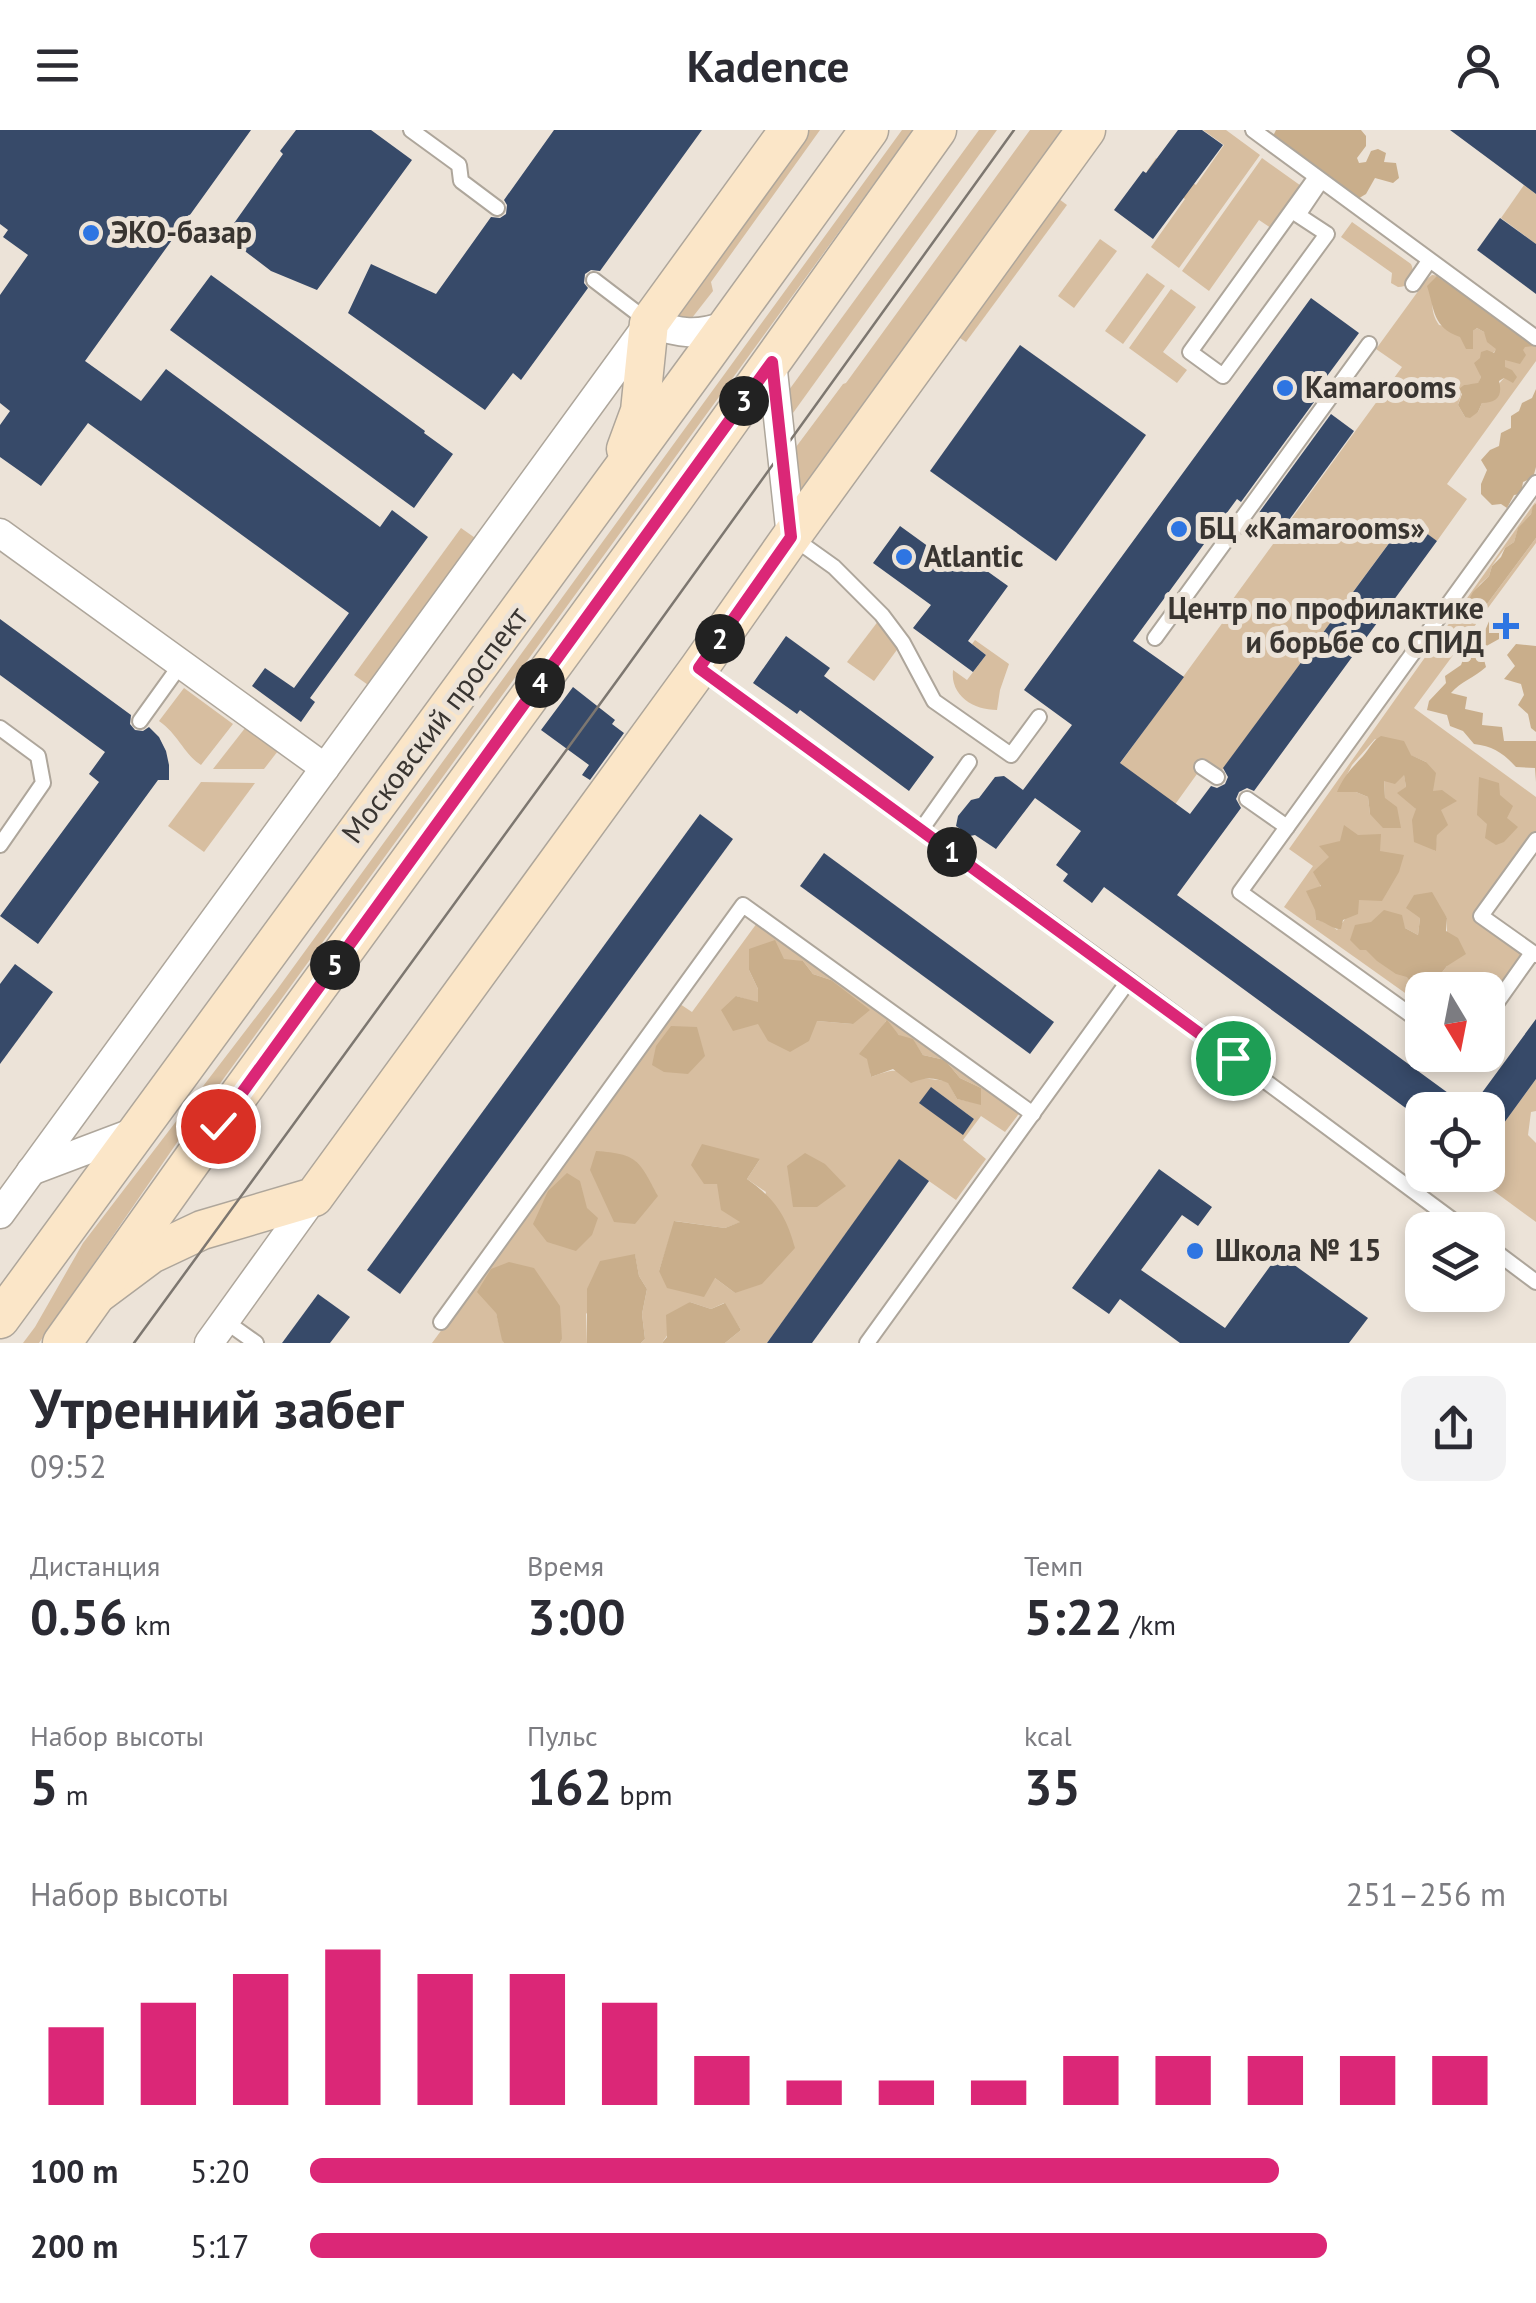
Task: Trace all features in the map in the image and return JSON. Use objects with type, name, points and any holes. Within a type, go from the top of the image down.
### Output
[{"type":"main road","points":[[606,496],[640,411],[650,323],[789,130]]},
{"type":"main road","name":"Московский проспект","points":[[0,1318],[606,496],[870,130]]},
{"type":"main road","name":"Московский проспект","points":[[62,1343],[937,130]]},
{"type":"main road","points":[[100,1292],[151,1254],[202,1230],[314,1197],[1086,130]]},
{"type":"street","points":[[0,1214],[650,323],[684,334],[706,333],[728,325]]},
{"type":"street","points":[[772,362],[791,537]]},
{"type":"street","points":[[0,533],[325,768]]},
{"type":"street","points":[[31,1172],[137,1131]]},
{"type":"street","points":[[217,1332],[314,1197]]},
{"type":"lane","points":[[1252,130],[1536,338]]},
{"type":"lane","points":[[416,131],[459,165],[461,181],[498,208]]},
{"type":"lane","points":[[1298,210],[1298,215],[1327,234],[1223,376],[1190,352],[1319,179]]},
{"type":"lane","points":[[1413,284],[1429,261]]},
{"type":"lane","points":[[594,280],[650,323]]},
{"type":"lane","points":[[1155,638],[1369,344]]},
{"type":"lane","points":[[1405,1011],[1240,892],[1536,483]]},
{"type":"lane","points":[[791,537],[834,567],[882,615],[903,643],[934,701],[1011,756],[1039,717]]},
{"type":"lane","points":[[140,721],[181,664]]},
{"type":"lane","points":[[699,668],[1442,1212]]},
{"type":"lane","points":[[0,728],[38,756],[43,783],[0,845]]},
{"type":"lane","points":[[921,830],[969,762]]},
{"type":"lane","points":[[1202,768],[1216,778]]},
{"type":"lane","points":[[1247,799],[1287,827]]},
{"type":"lane","points":[[1505,992],[1534,954],[1481,916],[1536,840]]},
{"type":"lane","points":[[441,1322],[743,905],[1033,1114]]},
{"type":"lane","points":[[867,1343],[1129,980]]},
{"type":"lane","points":[[1505,1259],[1536,1282]]},
{"type":"lane","points":[[217,1332],[256,1343]]},
{"type":"shaded area","points":[[797,130],[820,130],[711,282],[713,291],[688,323],[674,317]]},
{"type":"shaded area","points":[[902,130],[913,130],[176,1144],[39,1343],[23,1343],[83,1243],[276,991]]},
{"type":"shaded area","points":[[979,130],[997,130],[780,431],[778,405]]},
{"type":"shaded area","points":[[1030,130],[1077,130],[800,513],[796,447]]},
{"type":"shaded area","points":[[1203,130],[1226,130],[1260,155],[1179,268],[1151,247],[1185,199],[1147,171],[1156,158],[1196,185],[1224,145]]},
{"type":"shaded area","points":[[1276,130],[1361,130],[1366,146],[1357,158],[1359,163],[1366,162],[1371,151],[1378,149],[1386,153],[1384,162],[1396,163],[1399,178],[1393,183],[1375,178],[1366,194],[1356,200],[1305,164],[1297,153],[1292,154],[1285,145],[1266,138]]},
{"type":"shaded area","points":[[1262,158],[1304,188],[1274,230],[1259,220],[1209,291],[1182,271]]},
{"type":"shaded area","points":[[1524,185],[1536,194],[1536,244],[1501,218]]},
{"type":"shaded area","points":[[1055,196],[1067,205],[966,342],[954,334]]},
{"type":"shaded area","points":[[1352,222],[1411,264],[1409,283],[1398,287],[1391,283],[1392,273],[1341,237]]},
{"type":"shaded area","points":[[1100,239],[1117,251],[1074,308],[1058,296]]},
{"type":"shaded area","points":[[1147,273],[1165,286],[1123,344],[1105,331]]},
{"type":"shaded area","points":[[1432,275],[1442,276],[1536,345],[1536,361],[1447,484],[1467,499],[1437,541],[1406,520],[1217,777],[1202,767],[1161,824],[1105,784],[1226,618],[1222,614],[1402,367],[1376,349]],"holes":[[[1437,276],[1505,326],[1525,346],[1510,360],[1505,359],[1504,378],[1478,412],[1465,417],[1458,405],[1464,385],[1478,384],[1478,368],[1497,349],[1477,328],[1473,331],[1439,325],[1432,307]]]},
{"type":"shaded area","points":[[1437,276],[1534,346],[1525,347],[1526,355],[1520,364],[1505,360],[1505,367],[1517,377],[1513,383],[1504,378],[1499,381],[1498,398],[1482,403],[1470,418],[1458,405],[1462,394],[1459,389],[1478,383],[1481,377],[1474,363],[1481,352],[1494,353],[1496,349],[1477,328],[1473,331],[1473,349],[1466,349],[1460,337],[1439,323],[1427,286]]},
{"type":"shaded area","points":[[1171,289],[1196,307],[1163,352],[1187,370],[1177,383],[1129,348]]},
{"type":"shaded area","points":[[1536,389],[1533,478],[1523,482],[1521,494],[1514,495],[1507,508],[1492,505],[1481,494],[1487,470],[1481,460],[1499,446],[1501,433],[1511,428],[1511,416],[1532,398]]},
{"type":"shaded area","points":[[1536,501],[1514,542],[1505,548],[1468,601],[1487,604],[1536,538],[1536,543],[1414,708],[1536,797],[1536,838],[1479,917],[1523,953],[1522,958],[1505,982],[1505,972],[1442,972],[1447,966],[1447,918],[1439,908],[1420,918],[1418,935],[1405,928],[1366,949],[1381,963],[1405,974],[1405,993],[1284,907],[1313,866],[1289,849]],"holes":[[[1375,739],[1426,762],[1437,835],[1435,851],[1404,774],[1384,779],[1385,799],[1370,814],[1368,797],[1338,792],[1352,765]],[[1340,841],[1380,851],[1389,886],[1382,900],[1359,900],[1337,930],[1316,920],[1316,911],[1326,868]]]},
{"type":"shaded area","points":[[1536,503],[1536,538],[1487,604],[1472,610],[1468,601],[1473,592],[1489,576],[1505,548],[1514,542],[1518,528]]},
{"type":"shaded area","points":[[461,528],[478,540],[371,687],[354,675]]},
{"type":"shaded area","points":[[1490,619],[1501,626],[1499,639],[1481,649],[1486,667],[1451,693],[1467,697],[1465,709],[1483,713],[1482,725],[1502,727],[1504,741],[1536,741],[1536,782],[1535,768],[1516,767],[1497,751],[1474,744],[1463,731],[1450,726],[1447,715],[1427,710],[1429,701],[1446,683],[1445,676],[1461,665],[1468,646],[1484,633]]},
{"type":"shaded area","points":[[879,620],[899,647],[874,681],[847,662]]},
{"type":"shaded area","points":[[975,640],[1009,664],[997,710],[972,704],[955,687],[953,670],[967,680],[986,655],[972,644]]},
{"type":"shaded area","points":[[1516,644],[1536,646],[1536,732],[1528,714],[1518,705],[1524,695],[1521,684],[1504,679],[1515,666],[1507,655]]},
{"type":"shaded area","points":[[184,688],[233,724],[201,765],[159,721]]},
{"type":"shaded area","points":[[249,723],[281,747],[264,769],[213,769]]},
{"type":"shaded area","points":[[1381,736],[1404,741],[1411,755],[1426,762],[1436,773],[1433,791],[1442,790],[1457,801],[1441,810],[1448,825],[1437,835],[1436,851],[1414,842],[1412,820],[1416,809],[1397,793],[1406,787],[1404,775],[1395,784],[1384,781],[1385,798],[1397,807],[1401,828],[1383,828],[1370,814],[1368,797],[1356,792],[1337,792],[1348,773]]},
{"type":"shaded area","points":[[1479,777],[1499,783],[1500,795],[1513,806],[1507,818],[1518,827],[1496,845],[1485,838],[1487,824],[1477,815]]},
{"type":"shaded area","points":[[201,782],[255,783],[204,852],[168,826]]},
{"type":"shaded area","points":[[1344,825],[1358,835],[1381,834],[1380,851],[1404,855],[1382,901],[1359,900],[1358,914],[1343,920],[1338,929],[1316,920],[1306,891],[1321,886],[1313,872],[1329,857],[1319,846],[1340,841]]},
{"type":"shaded area","points":[[1432,892],[1447,918],[1446,931],[1458,938],[1466,954],[1442,972],[1396,974],[1350,940],[1355,925],[1371,922],[1384,910],[1402,915],[1405,928],[1418,935],[1420,918],[1406,908],[1414,895]]},
{"type":"shaded area","points":[[757,923],[1021,1111],[1005,1132],[981,1116],[963,1140],[986,1159],[956,1200],[899,1160],[767,1343],[725,1343],[741,1330],[724,1303],[711,1309],[690,1302],[662,1343],[641,1343],[645,1339],[642,1314],[647,1289],[639,1276],[635,1255],[586,1314],[587,1343],[560,1343],[562,1338],[496,1313],[504,1343],[432,1343],[680,1004],[692,1012]],"holes":[[[803,961],[813,974],[831,980],[853,1024],[758,1023],[736,996],[758,1003],[758,989],[749,970]],[[886,1021],[900,1036],[913,1040],[923,1055],[945,1060],[960,1078],[981,1088],[981,1104],[957,1099],[945,1081],[894,1071],[871,1077],[874,1041]],[[932,1088],[974,1119],[963,1134],[920,1103]],[[760,1159],[747,1179],[766,1192],[735,1293],[715,1278],[659,1271],[675,1221],[725,1228],[741,1222],[717,1184]]]},
{"type":"shaded area","points":[[775,940],[784,959],[803,961],[813,974],[831,980],[870,1010],[853,1024],[817,1021],[809,1041],[790,1052],[768,1041],[758,1024],[733,1031],[721,1010],[736,996],[758,1002],[758,989],[749,970],[749,949]]},
{"type":"shaded area","points":[[887,1020],[899,1035],[913,1039],[923,1055],[945,1060],[960,1078],[981,1088],[981,1105],[957,1099],[948,1083],[938,1080],[911,1083],[893,1069],[871,1077],[867,1059],[859,1054]]},
{"type":"shaded area","points":[[671,1026],[697,1027],[705,1056],[688,1074],[664,1072],[652,1065],[656,1046]]},
{"type":"shaded area","points":[[1536,1079],[1536,1111],[1531,1112],[1528,1135],[1536,1143],[1536,1222],[1495,1192],[1505,1192],[1505,1122]]},
{"type":"shaded area","points":[[702,1144],[760,1159],[747,1179],[778,1209],[795,1248],[762,1284],[735,1293],[715,1278],[704,1297],[667,1288],[659,1271],[674,1221],[725,1228],[740,1222],[721,1210],[717,1184],[704,1184],[691,1165]]},
{"type":"shaded area","points":[[596,1151],[621,1154],[636,1161],[652,1184],[658,1196],[635,1224],[614,1222],[590,1170]]},
{"type":"shaded area","points":[[805,1153],[825,1164],[846,1186],[817,1207],[793,1207],[787,1166]]},
{"type":"shaded area","points":[[567,1173],[580,1181],[587,1208],[598,1218],[592,1235],[576,1251],[547,1242],[533,1224],[548,1191]]},
{"type":"shaded area","points":[[635,1254],[639,1276],[647,1289],[642,1314],[645,1339],[641,1343],[587,1343],[587,1289],[600,1261]]},
{"type":"shaded area","points":[[509,1262],[534,1268],[560,1306],[560,1343],[502,1340],[496,1313],[477,1292],[491,1269]]},
{"type":"shaded area","points":[[690,1302],[711,1309],[725,1303],[741,1330],[725,1343],[662,1343],[667,1337],[666,1315]]},
{"type":"building","points":[[0,130],[251,130],[85,361],[141,401],[166,369],[380,527],[392,510],[428,537],[310,698],[315,702],[301,722],[252,686],[265,668],[294,688],[349,613],[88,423],[41,486],[0,457],[0,425],[10,411],[0,403],[0,295],[28,255],[3,237],[8,230],[0,224]]},
{"type":"building","points":[[296,130],[371,130],[412,160],[317,290],[271,271],[225,236]]},
{"type":"building","points":[[554,130],[702,130],[600,271],[585,274],[588,288],[521,380],[513,373],[485,410],[348,313],[371,264],[436,294],[491,217],[506,214],[504,200]]},
{"type":"building","points":[[1178,130],[1202,130],[1223,145],[1153,239],[1114,210]]},
{"type":"building","points":[[1450,130],[1536,130],[1536,194],[1512,176]]},
{"type":"building","points":[[1500,218],[1536,244],[1536,294],[1477,250]]},
{"type":"building","points":[[211,275],[453,454],[414,508],[170,330]]},
{"type":"building","points":[[1311,298],[1359,333],[1241,502],[1237,499],[1133,641],[1184,677],[1120,763],[1190,814],[1211,786],[1225,784],[1228,777],[1223,768],[1407,519],[1437,541],[1254,791],[1247,788],[1239,792],[1236,799],[1241,808],[1177,895],[1405,1062],[1405,1072],[1419,1072],[1447,1092],[1405,1092],[1405,1108],[1104,887],[1092,903],[1063,881],[1068,874],[1056,865],[1081,831],[1035,798],[996,849],[956,826],[958,816],[995,777],[1004,776],[1023,790],[1072,725],[1024,690]]},
{"type":"building","points":[[1020,345],[1146,435],[1056,561],[930,471]]},
{"type":"building","points":[[1331,414],[1354,431],[1281,531],[1258,514]]},
{"type":"building","points":[[900,526],[958,568],[966,556],[1008,586],[968,641],[986,655],[973,672],[913,628],[931,605],[873,563]]},
{"type":"building","points":[[0,619],[131,715],[130,724],[135,730],[149,727],[159,737],[169,765],[169,780],[158,780],[38,944],[0,916],[99,782],[89,774],[105,752],[0,675]]},
{"type":"building","points":[[786,636],[830,668],[824,676],[934,757],[909,791],[800,710],[797,714],[753,683]]},
{"type":"building","points":[[573,687],[615,720],[612,724],[624,733],[590,780],[582,775],[589,765],[541,730]]},
{"type":"building","points":[[700,814],[733,839],[400,1294],[367,1270]]},
{"type":"building","points":[[824,853],[1054,1022],[1030,1054],[800,886]]},
{"type":"building","points":[[15,964],[53,992],[0,1064],[0,984]]},
{"type":"building","points":[[1536,1019],[1536,1079],[1505,1122],[1505,1092],[1482,1092],[1497,1072],[1505,1072],[1505,1061]]},
{"type":"building","points":[[931,1087],[974,1119],[963,1135],[919,1103]]},
{"type":"building","points":[[899,1159],[929,1181],[884,1244],[812,1343],[767,1343]]},
{"type":"building","points":[[1159,1169],[1212,1207],[1198,1226],[1182,1215],[1141,1270],[1225,1328],[1279,1254],[1368,1318],[1349,1343],[1180,1343],[1120,1299],[1109,1314],[1072,1288]]},
{"type":"building","points":[[318,1294],[350,1317],[330,1343],[282,1343]]},
{"type":"tram line","points":[[134,1343],[1014,130]]},
{"type":"place","name":"ЭКО-базар","points":[[91,233]]},
{"type":"place","name":"Kamarooms","points":[[1285,388]]},
{"type":"place","name":"БЦ «Kamarooms»","points":[[1179,529]]},
{"type":"place","name":"Atlantic","points":[[904,557]]},
{"type":"place","name":"Центр по профилактике и борьбе со СПИД","points":[[1506,626]]},
{"type":"place","name":"Школа № 15","points":[[1195,1251]]},
{"type":"route","points":[[218,1126],[772,362],[791,537],[699,668],[1233,1058]]}]
